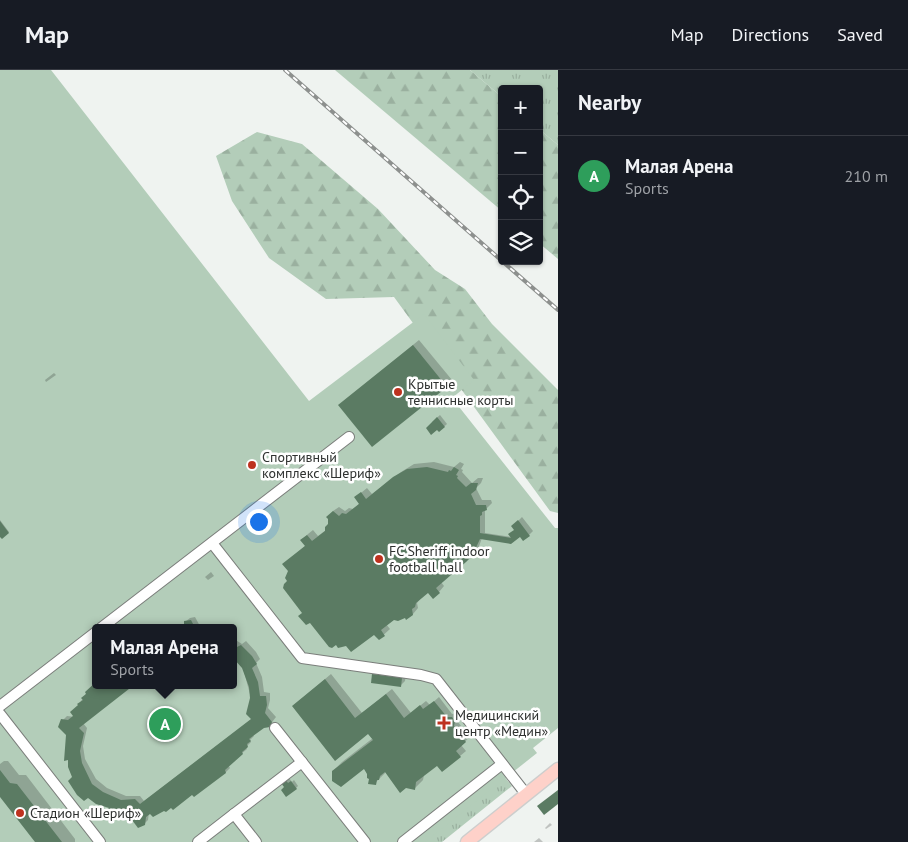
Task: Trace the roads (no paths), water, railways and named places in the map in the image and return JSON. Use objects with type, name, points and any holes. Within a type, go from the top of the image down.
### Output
[{"type":"main road","points":[[467,842],[558,769]]},
{"type":"street","points":[[107,624],[349,437]]},
{"type":"street","points":[[212,542],[302,658],[421,675],[436,679],[526,794]]},
{"type":"street","points":[[0,706],[92,635]]},
{"type":"street","points":[[0,714],[100,842]]},
{"type":"street","points":[[275,728],[365,842]]},
{"type":"street","points":[[198,842],[302,762]]},
{"type":"street","points":[[403,842],[502,764]]},
{"type":"street","points":[[234,814],[256,842]]},
{"type":"railway","points":[[285,70],[498,257]]},
{"type":"railway","points":[[507,265],[558,310]]},
{"type":"place","name":"Крытые теннисные корты","points":[[398,392]]},
{"type":"place","name":"Спортивный комплекс «Шериф»","points":[[252,465]]},
{"type":"place","name":"FC Sheriff indoor football hall","points":[[379,559]]},
{"type":"place","name":"Медицинский центр «Медин»","points":[[444,723]]},
{"type":"place","name":"Малая Арена","points":[[165,724]]},
{"type":"place","name":"Стадион «Шериф»","points":[[20,813]]}]
